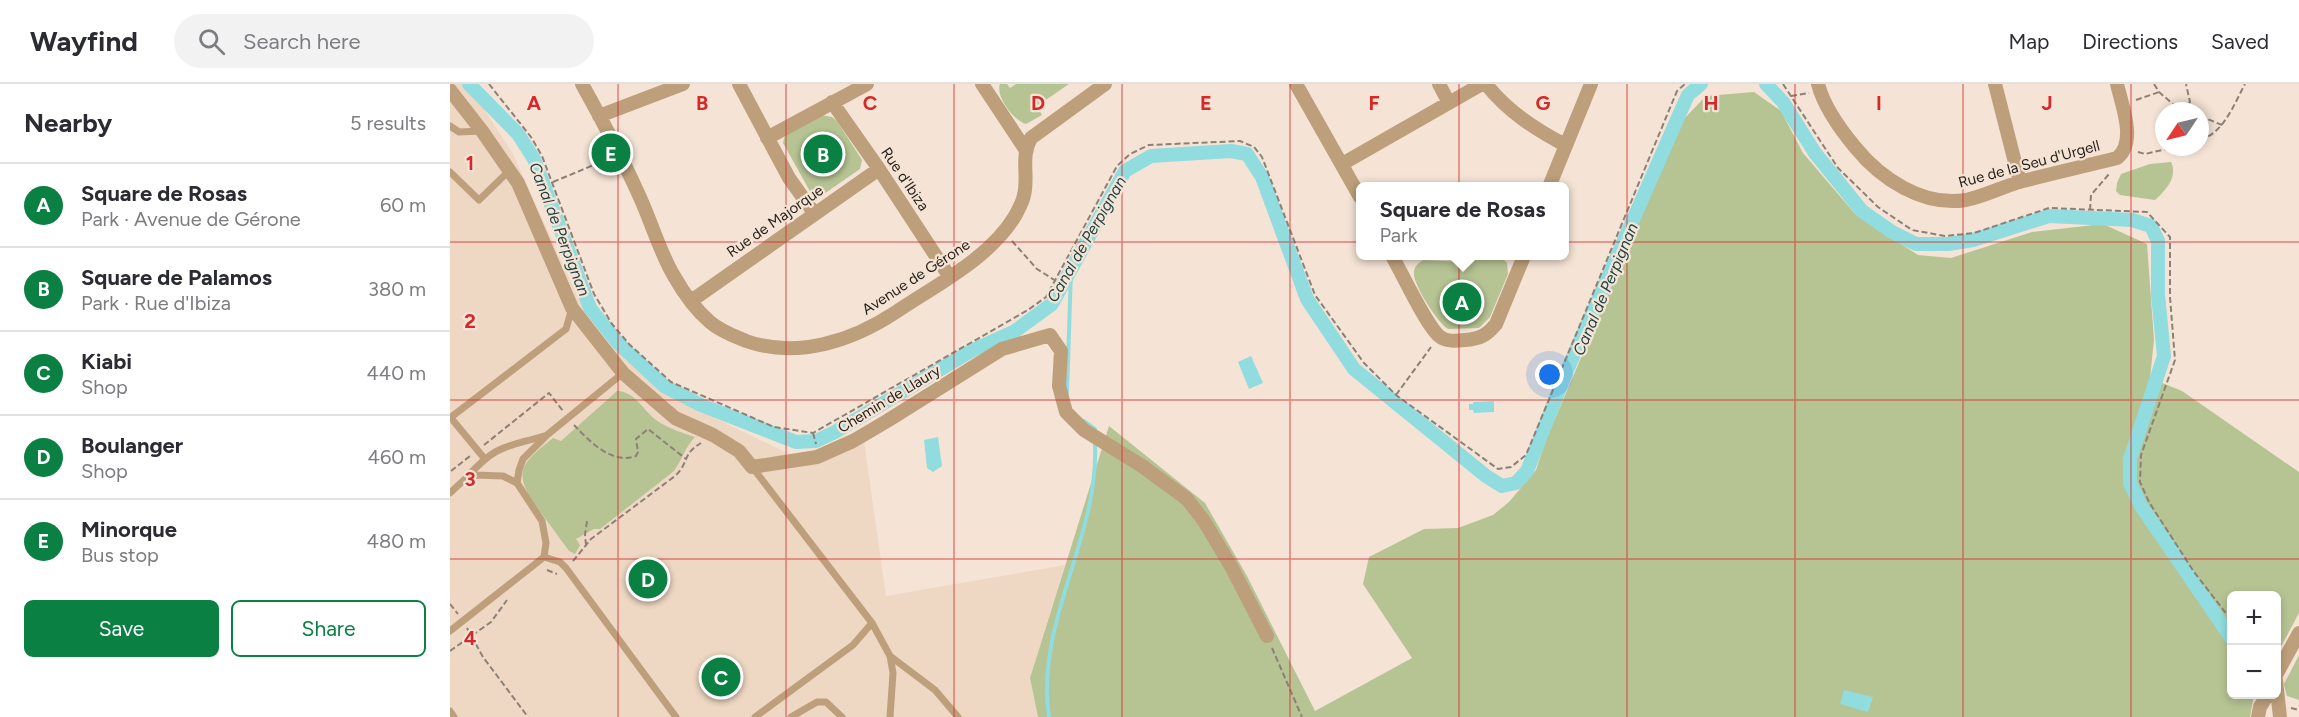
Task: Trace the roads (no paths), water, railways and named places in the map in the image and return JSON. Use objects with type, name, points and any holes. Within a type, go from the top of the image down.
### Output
[{"type":"street","name":"Avenue de Gérone","points":[[582,84],[620,154],[648,213],[673,275],[691,301],[710,322],[731,335],[766,348],[795,349],[821,345],[854,335],[880,322],[988,249],[1005,232],[1024,195],[1024,149]]},
{"type":"street","points":[[599,116],[683,84]]},
{"type":"street","points":[[739,84],[789,178],[814,213]]},
{"type":"street","points":[[767,138],[867,84]]},
{"type":"street","points":[[985,85],[1024,149],[1031,138],[1105,84]]},
{"type":"street","points":[[1296,84],[1356,190]]},
{"type":"street","points":[[1439,84],[1449,103]]},
{"type":"street","points":[[1342,164],[1484,84],[1517,115],[1540,132],[1565,145]]},
{"type":"street","points":[[1551,182],[1591,84]]},
{"type":"street","points":[[1995,84],[2020,182]]},
{"type":"street","name":"Rue de la Seu d'Urgell","points":[[1819,88],[1840,128],[1864,158],[1895,184],[1924,197],[1966,200],[2121,153],[2128,136],[2117,84]]},
{"type":"street","points":[[450,90],[518,183],[572,308],[623,373],[675,418],[713,435],[739,451],[752,467]]},
{"type":"street","name":"Rue d'Ibiza","points":[[832,102],[949,276]]},
{"type":"street","name":"Rue de Majorque","points":[[691,301],[879,169]]},
{"type":"street","points":[[1395,260],[1439,336],[1452,341],[1479,339],[1489,333],[1496,324],[1522,260]]},
{"type":"street","name":"Chemin de Llaury","points":[[752,467],[817,457],[853,441],[888,421],[1002,349],[1050,335],[1061,351],[1059,386],[1066,412],[1084,430],[1142,466],[1187,499],[1204,521],[1232,568],[1267,636]]},
{"type":"street","points":[[2281,667],[2299,633]]},
{"type":"street","points":[[2258,717],[2265,699]]},
{"type":"street","points":[[2278,699],[2280,717]]},
{"type":"lane","points":[[450,126],[459,132],[482,131]]},
{"type":"lane","points":[[450,172],[479,200],[510,170]]},
{"type":"lane","points":[[484,458],[451,418],[566,329],[572,308]]},
{"type":"lane","points":[[517,483],[523,459],[547,435],[623,373]]},
{"type":"lane","points":[[450,493],[484,458],[513,443],[547,435]]},
{"type":"lane","points":[[752,467],[872,623],[890,656],[893,673],[890,717]]},
{"type":"lane","points":[[450,631],[544,557],[546,543],[542,521],[517,483],[503,476],[485,474],[466,478]]},
{"type":"lane","points":[[544,557],[560,562],[566,568],[676,717]]},
{"type":"lane","points":[[755,717],[853,645],[872,623]]},
{"type":"lane","points":[[890,656],[935,690],[958,717]]},
{"type":"lane","points":[[791,717],[817,702],[826,702],[842,717]]},
{"type":"lane","points":[[450,711],[454,717]]},
{"type":"water","points":[[1251,356],[1263,383],[1249,389],[1238,362]]},
{"type":"water","points":[[1494,401],[1494,412],[1474,413],[1473,410],[1469,410],[1469,404],[1473,402]]},
{"type":"water","points":[[938,437],[942,466],[933,472],[927,468],[924,440]]},
{"type":"water","points":[[1844,690],[1873,697],[1868,712],[1840,704]]},
{"type":"waterway","name":"Canal de Perpignan","points":[[469,84],[518,134],[534,159],[590,308],[618,343],[664,386],[701,405],[796,442],[816,441],[835,432],[971,351],[1015,331],[1052,304],[1125,171],[1151,156],[1231,151],[1247,154],[1262,177],[1307,299],[1354,369],[1486,476],[1502,486],[1516,483],[1527,471],[1565,375],[1679,115],[1688,95],[1701,84]]},
{"type":"waterway","name":"Canal de Perpignan","points":[[1766,84],[1783,102],[1815,153],[1862,211],[1892,232],[1916,244],[1948,244],[1973,240],[2049,216],[2132,220],[2151,226],[2158,241],[2158,295],[2164,356],[2130,459],[2130,483],[2141,506],[2227,632]]},
{"type":"waterway","points":[[1067,393],[1071,271]]},
{"type":"waterway","points":[[1084,421],[1095,429]]},
{"type":"waterway","points":[[1049,717],[1047,682],[1051,648],[1058,614],[1088,513],[1094,479],[1095,445]]},
{"type":"place","name":"Minorque","points":[[611,153]]},
{"type":"place","name":"Square de Palamos","points":[[823,154]]},
{"type":"place","name":"Square de Rosas","points":[[1462,302]]},
{"type":"place","name":"Boulanger","points":[[648,579]]},
{"type":"place","name":"Kiabi","points":[[721,677]]}]
